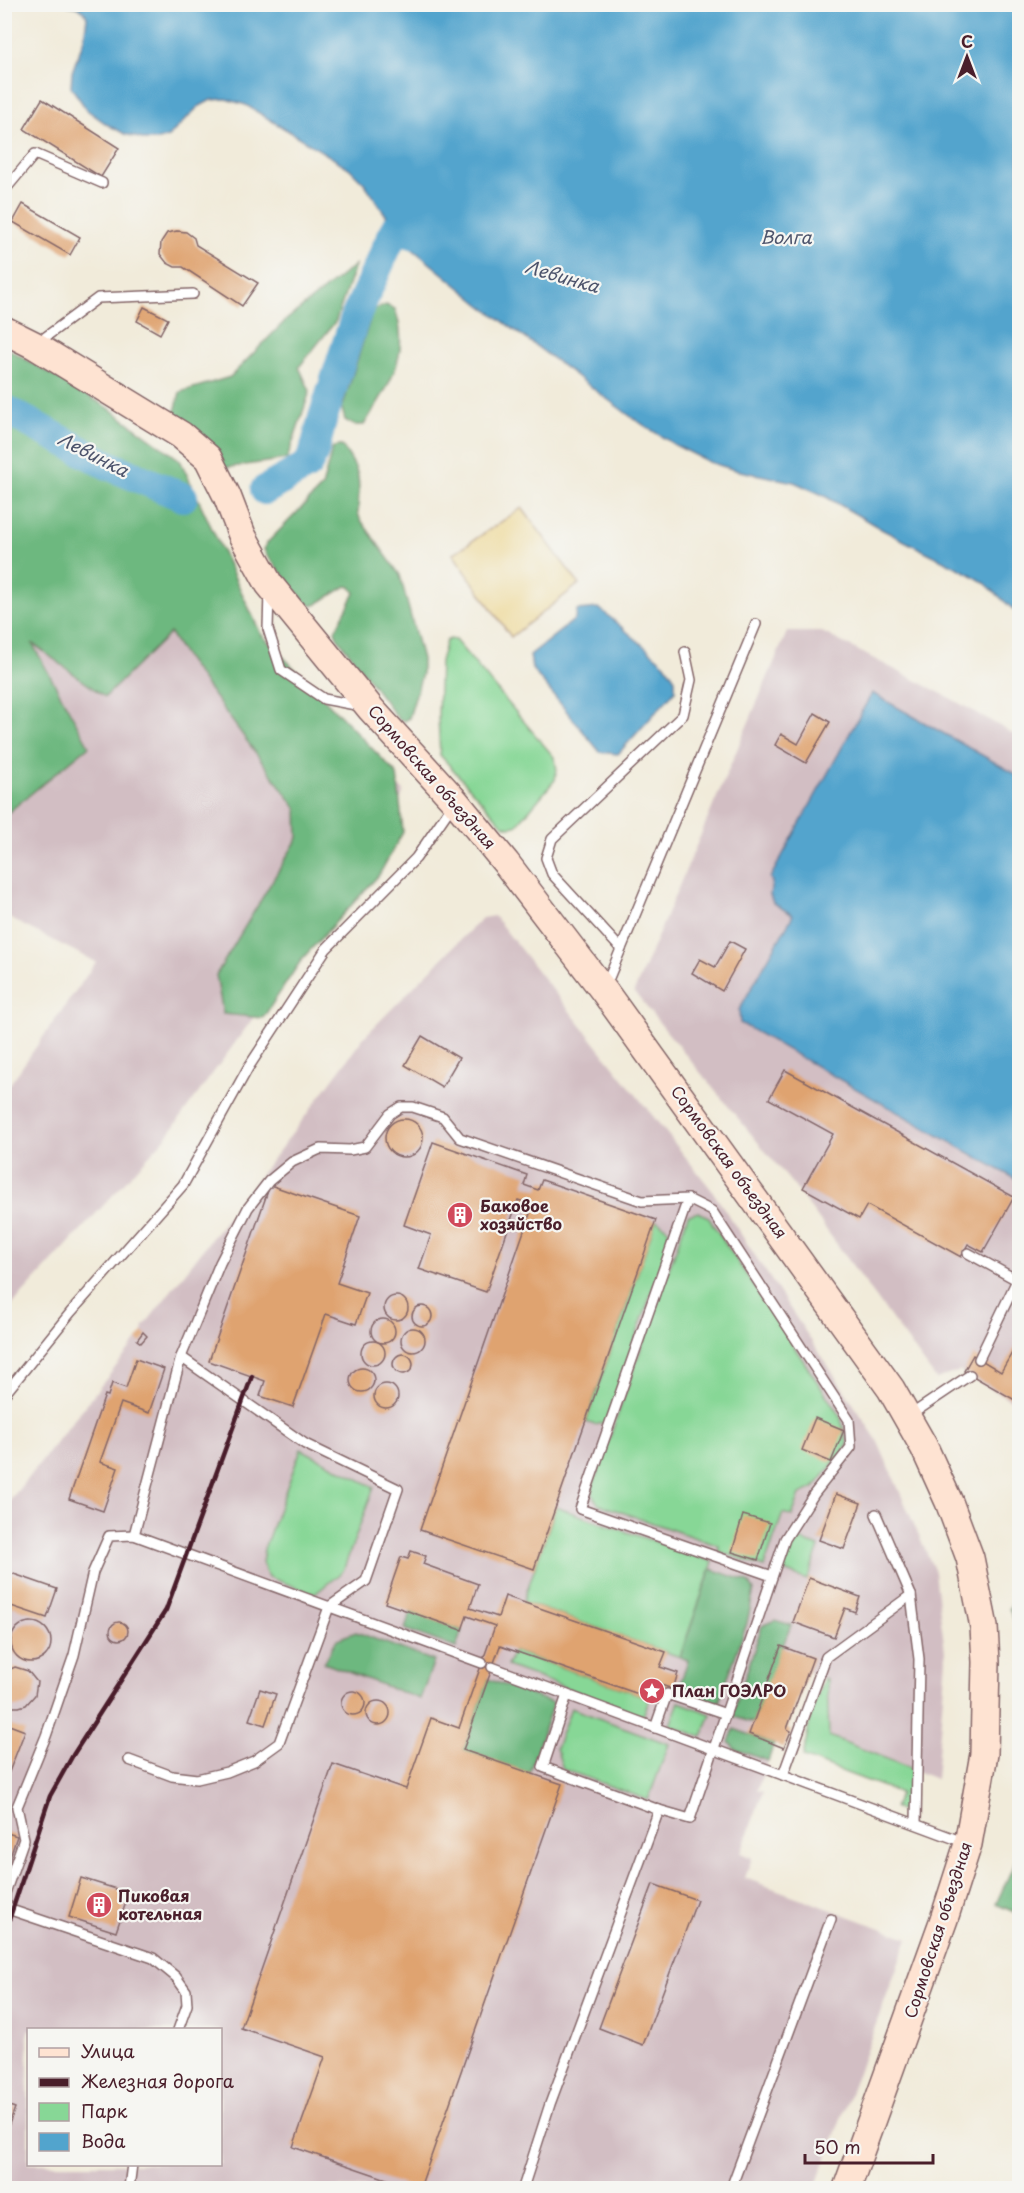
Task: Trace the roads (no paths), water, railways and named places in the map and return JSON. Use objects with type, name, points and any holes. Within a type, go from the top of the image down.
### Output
[{"type":"street","name":"Сормовская объездная","points":[[4,330],[34,345],[181,435],[208,458],[242,535],[269,584],[371,708],[455,801],[604,990],[891,1389],[924,1447],[949,1502],[970,1558],[984,1627],[986,1662],[984,1754],[968,1844],[944,1919],[847,2188]]},
{"type":"lane","points":[[4,191],[35,154],[102,183]]},
{"type":"lane","points":[[34,345],[98,298],[193,294]]},
{"type":"lane","points":[[269,584],[268,629],[281,670],[324,699],[371,708]]},
{"type":"lane","points":[[604,990],[756,624]]},
{"type":"lane","points":[[621,949],[552,874],[546,858],[552,839],[683,715],[691,680],[685,652]]},
{"type":"lane","points":[[4,1395],[71,1312],[183,1185],[248,1068],[326,949],[416,858],[455,801]]},
{"type":"lane","points":[[134,1534],[181,1357],[220,1263],[248,1208],[269,1181],[292,1162],[320,1149],[350,1150],[365,1147],[390,1114],[401,1107],[413,1107],[443,1117],[460,1138],[642,1201],[688,1199],[712,1211],[849,1420],[851,1447],[814,1494],[785,1539],[690,1819],[543,1767],[567,1695]]},
{"type":"lane","points":[[688,1199],[580,1509],[772,1576]]},
{"type":"lane","points":[[968,1253],[1018,1277],[979,1359]]},
{"type":"lane","points":[[129,1760],[172,1776],[197,1779],[226,1772],[254,1761],[279,1743],[329,1607],[366,1581],[398,1489],[305,1444],[181,1357]]},
{"type":"lane","points":[[907,1417],[970,1375]]},
{"type":"lane","points":[[876,1514],[912,1595],[919,1659],[916,1824]]},
{"type":"lane","points":[[179,2028],[187,2005],[186,1991],[176,1977],[153,1958],[11,1910],[5,1903],[5,1893],[24,1839],[17,1807],[46,1736],[74,1655],[93,1572],[109,1536],[134,1534],[482,1663]]},
{"type":"lane","points":[[783,1775],[826,1658],[912,1595]]},
{"type":"lane","points":[[492,1667],[968,1844]]},
{"type":"lane","points":[[655,1728],[667,1694],[726,1714]]},
{"type":"lane","points":[[523,2188],[550,2104],[660,1810]]},
{"type":"lane","points":[[731,2188],[831,1919]]},
{"type":"lane","points":[[129,2188],[132,2166]]},
{"type":"water","name":"Волга","points":[[67,5],[1019,5],[1019,615],[985,583],[883,530],[823,495],[794,482],[735,470],[709,462],[675,445],[634,419],[481,305],[410,247],[365,184],[349,168],[246,105],[226,99],[211,100],[198,107],[168,137],[158,140],[146,140],[125,134],[108,125],[87,110],[71,87],[72,72],[84,39],[87,17],[77,7]]},
{"type":"water","points":[[599,608],[665,664],[675,679],[675,691],[618,754],[600,752],[532,669],[530,655],[575,619],[577,610]]},
{"type":"water","points":[[872,693],[1019,776],[1019,1181],[740,1023],[739,1010],[793,915],[773,903],[770,895],[772,882],[770,878]]},
{"type":"waterway","name":"Левинка","points":[[265,490],[308,465],[355,318],[395,229],[434,240]]},
{"type":"waterway","name":"Левинка","points":[[4,409],[108,465],[183,497]]},
{"type":"railway","points":[[4,1935],[50,1796],[73,1755],[166,1610],[252,1376]]},
{"type":"place","name":"Баковое хозяйство","points":[[460,1215]]},
{"type":"place","name":"План ГОЭЛРО","points":[[652,1691]]},
{"type":"place","name":"Пиковая котельная","points":[[99,1905]]}]
